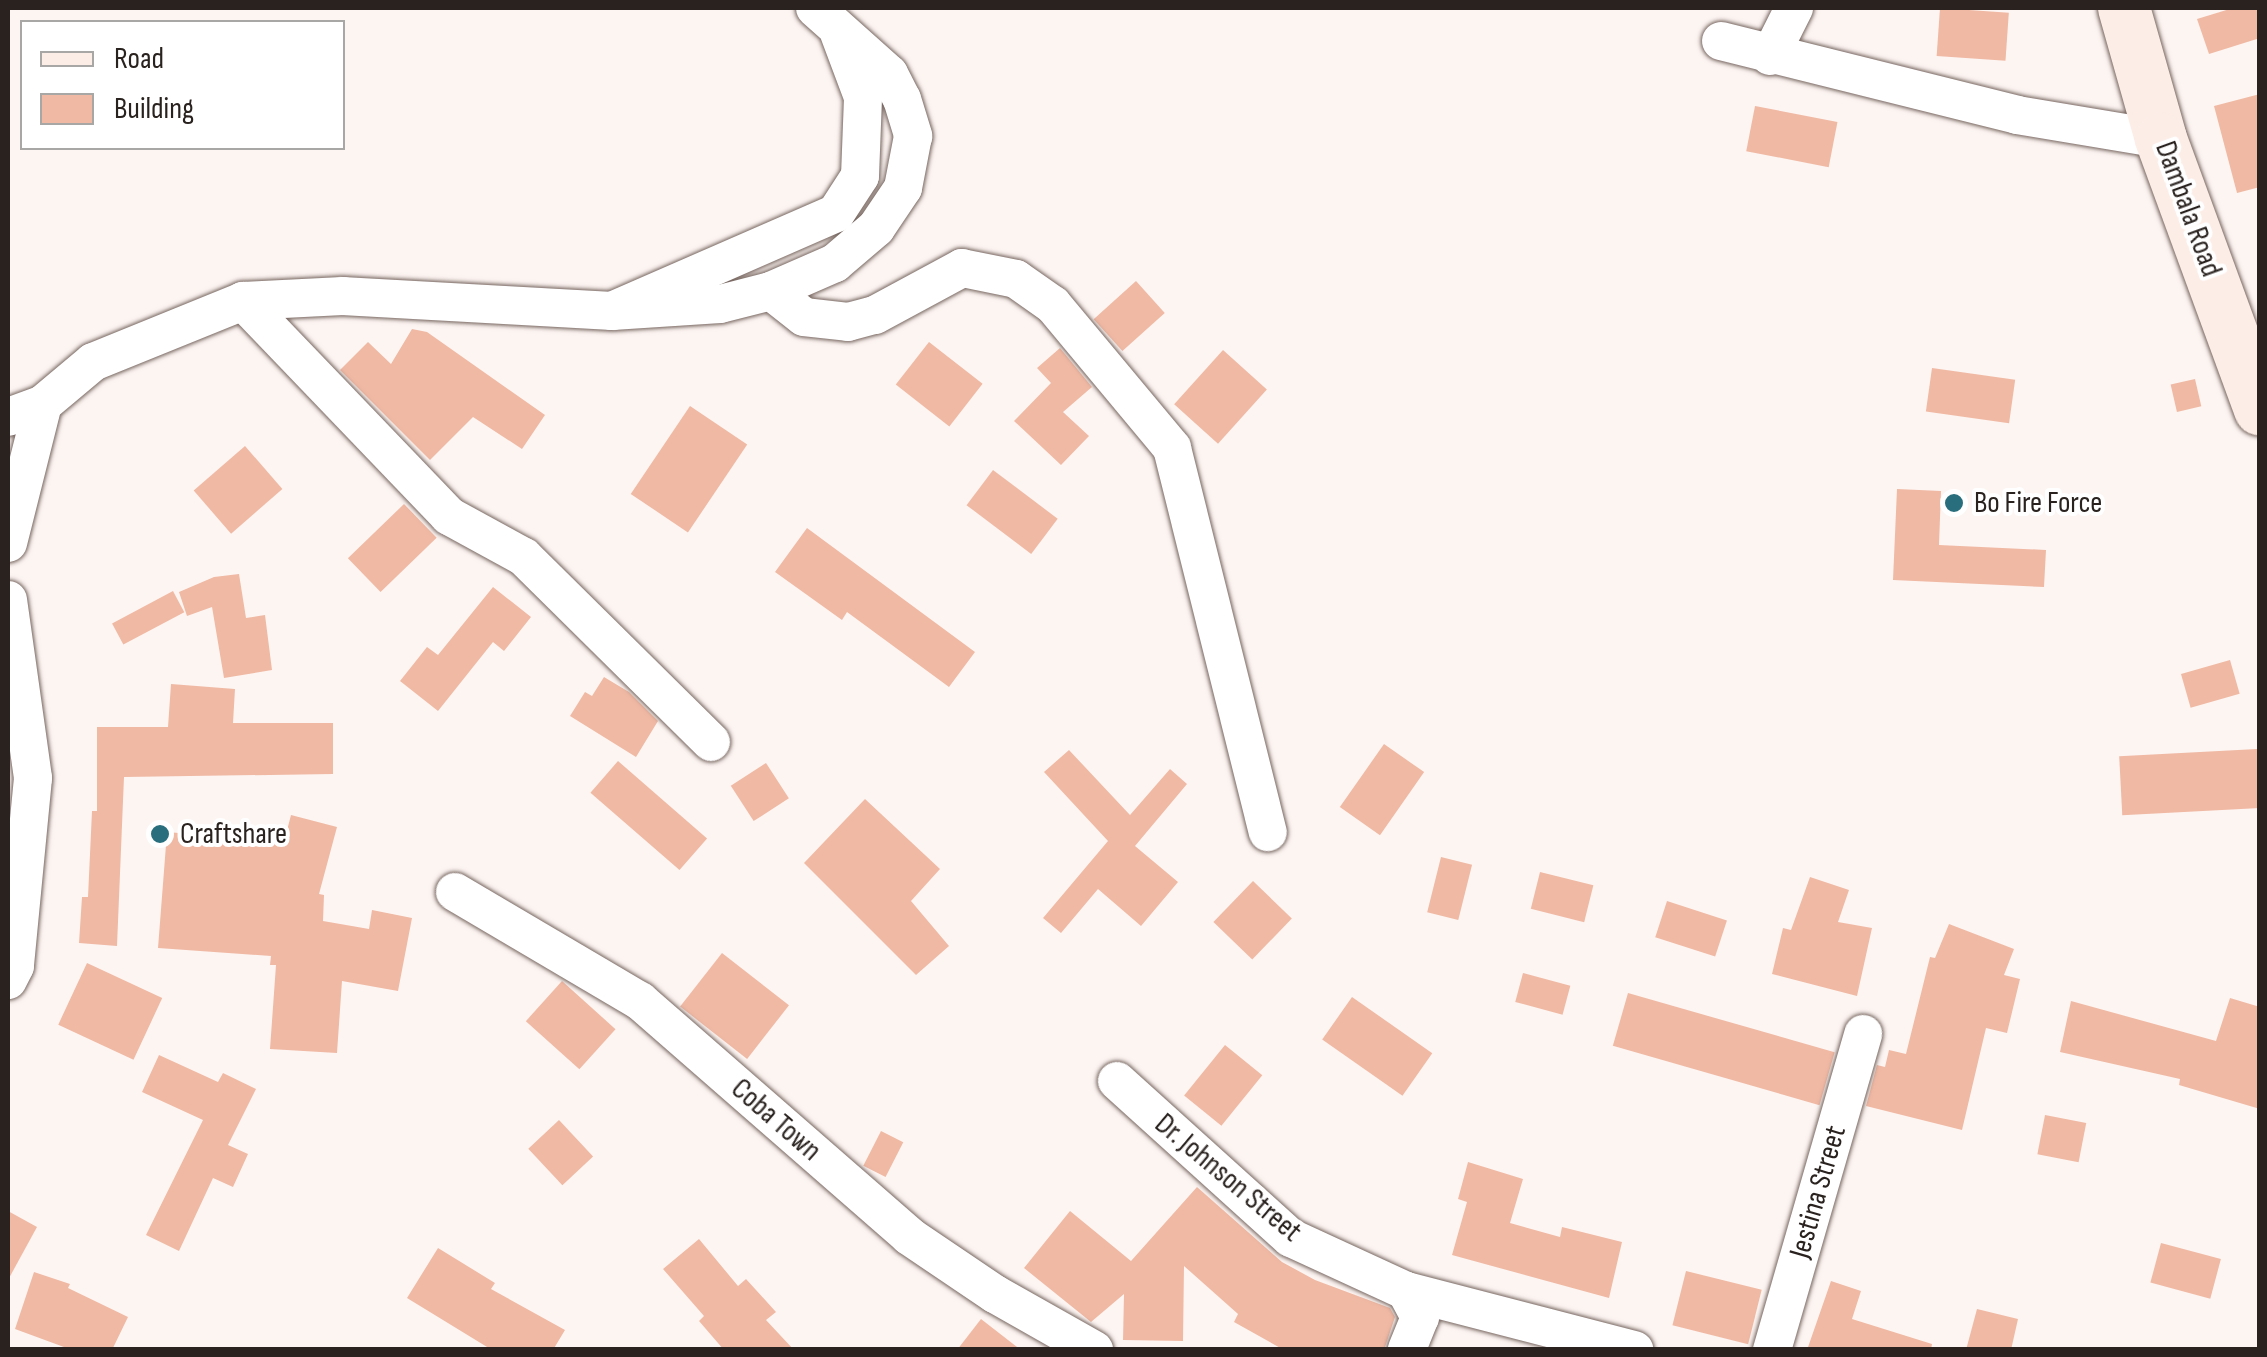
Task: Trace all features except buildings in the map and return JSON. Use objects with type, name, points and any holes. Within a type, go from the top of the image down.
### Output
[{"type":"street","points":[[1770,56],[1794,8]]},
{"type":"street","name":"Dambala Road","points":[[2124,8],[2162,139],[2257,397]]},
{"type":"street","points":[[8,542],[25,410],[92,362],[243,301],[343,296],[612,311],[720,304],[771,290],[834,263],[876,228],[903,188],[913,136],[902,98],[889,74],[827,20]]},
{"type":"street","points":[[612,311],[836,214],[860,176],[863,97],[827,20]]},
{"type":"street","points":[[1721,41],[2017,115],[2162,139]]},
{"type":"street","points":[[771,290],[804,317],[848,322],[875,315],[962,268],[1016,280],[1052,305],[1172,448],[1268,832]]},
{"type":"street","points":[[243,301],[448,516],[524,557],[711,742]]},
{"type":"street","points":[[8,600],[33,778],[14,966],[8,980]]},
{"type":"street","name":"Coba Town","points":[[455,892],[640,1001],[909,1236],[995,1294],[1094,1350]]},
{"type":"street","name":"Jestina Street","points":[[1772,1350],[1863,1034]]},
{"type":"street","name":"Dr. Johnson Street","points":[[1116,1081],[1291,1238],[1406,1292],[1634,1350]]},
{"type":"street","points":[[1406,1292],[1420,1318],[1406,1350]]},
{"type":"place","name":"Bo Fire Force","points":[[1954,503]]},
{"type":"place","name":"Craftshare","points":[[160,834]]}]
